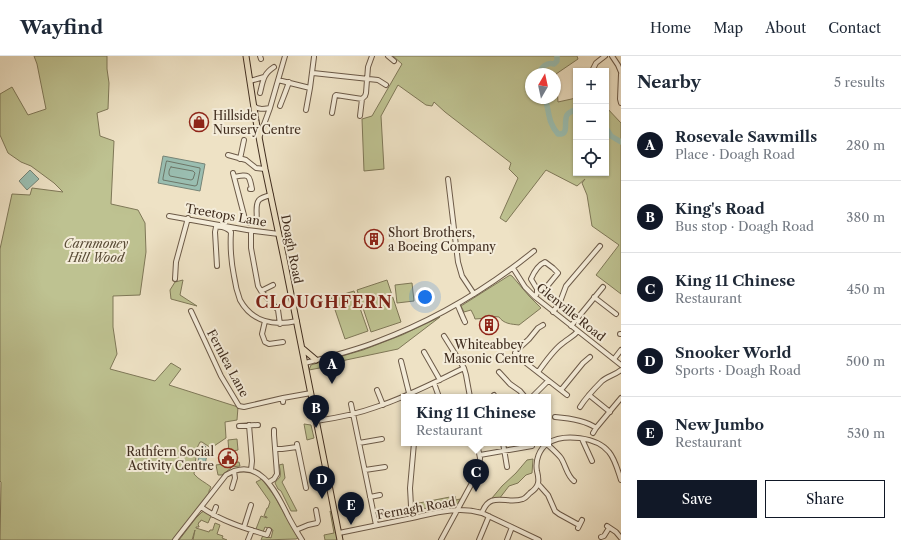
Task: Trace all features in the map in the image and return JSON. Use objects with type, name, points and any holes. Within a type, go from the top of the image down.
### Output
[{"type":"main road","name":"Doagh Road","points":[[246,56],[265,169],[297,321],[340,540]]},
{"type":"main road","points":[[302,348],[316,360]]},
{"type":"street","points":[[259,138],[270,108],[285,56]]},
{"type":"street","points":[[360,116],[362,99],[365,96],[369,62],[372,56]]},
{"type":"street","points":[[388,56],[394,61]]},
{"type":"street","points":[[594,68],[596,63],[605,56]]},
{"type":"street","points":[[612,56],[621,73],[621,103]]},
{"type":"street","points":[[306,110],[314,57]]},
{"type":"street","points":[[260,93],[264,77],[269,70],[274,67]]},
{"type":"street","points":[[312,73],[385,82]]},
{"type":"street","points":[[250,81],[264,77]]},
{"type":"street","points":[[278,80],[310,88]]},
{"type":"street","points":[[282,104],[283,96],[289,82]]},
{"type":"street","points":[[332,113],[334,97],[336,95],[362,99]]},
{"type":"street","points":[[308,101],[314,102]]},
{"type":"street","points":[[328,105],[333,106]]},
{"type":"street","points":[[254,106],[259,109],[270,108]]},
{"type":"street","points":[[240,159],[244,140]]},
{"type":"street","points":[[228,155],[246,160],[256,168],[265,169]]},
{"type":"street","points":[[250,189],[252,189],[248,176],[233,175],[247,222],[251,223],[256,220],[258,217],[256,206],[258,202],[262,198],[271,195]]},
{"type":"street","points":[[448,179],[458,262],[462,276],[474,294]]},
{"type":"street","name":"Treetops Lane","points":[[169,216],[188,218],[247,230],[279,234]]},
{"type":"street","points":[[175,279],[176,262],[188,218]]},
{"type":"street","points":[[217,266],[215,232],[216,228],[220,226],[227,228],[231,232],[231,260],[236,286],[240,299],[246,308],[255,316],[265,321],[280,324],[297,321]]},
{"type":"street","points":[[251,233],[251,248],[258,286],[278,310],[280,324]]},
{"type":"street","points":[[553,312],[560,302],[566,286],[600,246]]},
{"type":"street","points":[[305,363],[367,345],[401,332],[426,320],[474,294],[513,268],[534,251]]},
{"type":"street","points":[[545,262],[558,273],[544,290],[536,295],[537,289],[531,279],[541,264],[545,262]]},
{"type":"street","name":"Glenville Road","points":[[513,268],[525,287],[536,295],[553,312],[621,365]]},
{"type":"street","points":[[261,291],[273,285]]},
{"type":"street","points":[[571,326],[603,287]]},
{"type":"street","points":[[594,297],[616,314]]},
{"type":"street","points":[[457,304],[465,322]]},
{"type":"street","name":"Fernlea Lane","points":[[190,311],[221,376],[239,406],[244,407],[283,400],[311,393]]},
{"type":"street","points":[[577,319],[596,334]]},
{"type":"street","points":[[265,321],[262,334],[265,342],[269,344],[283,342]]},
{"type":"street","points":[[543,324],[536,326],[529,339],[515,353],[567,395]]},
{"type":"street","points":[[538,372],[562,343],[578,331]]},
{"type":"street","points":[[444,336],[464,368],[469,394]]},
{"type":"street","points":[[614,359],[621,350]]},
{"type":"street","points":[[424,352],[440,380]]},
{"type":"street","points":[[561,390],[583,363],[590,357]]},
{"type":"street","points":[[401,361],[410,394]]},
{"type":"street","points":[[412,394],[464,368]]},
{"type":"street","points":[[585,408],[581,406],[589,395],[602,382],[621,370]]},
{"type":"street","points":[[502,373],[510,384],[522,394]]},
{"type":"street","points":[[535,394],[548,381]]},
{"type":"street","points":[[434,383],[438,394]]},
{"type":"street","points":[[377,390],[383,405]]},
{"type":"street","points":[[589,395],[610,412]]},
{"type":"street","points":[[316,421],[353,414],[401,398]]},
{"type":"street","points":[[593,433],[621,398]]},
{"type":"street","points":[[351,404],[376,525]]},
{"type":"street","points":[[564,418],[566,413]]},
{"type":"street","points":[[554,417],[591,424],[596,428]]},
{"type":"street","points":[[249,425],[252,461],[251,470]]},
{"type":"street","points":[[239,426],[258,425]]},
{"type":"street","points":[[268,482],[274,479],[277,474],[274,430]]},
{"type":"street","points":[[551,441],[569,438],[582,439],[593,441],[601,445],[612,456],[621,480]]},
{"type":"street","points":[[359,443],[382,439]]},
{"type":"street","points":[[582,439],[592,461]]},
{"type":"street","points":[[275,449],[297,446],[306,487]]},
{"type":"street","points":[[412,518],[410,488],[414,446]]},
{"type":"street","points":[[441,540],[478,473],[480,466],[480,455],[478,446]]},
{"type":"street","points":[[503,446],[507,467]]},
{"type":"street","points":[[480,455],[532,446]]},
{"type":"street","points":[[482,513],[485,506],[492,500],[517,500],[524,498],[533,491],[538,484],[536,466],[543,446]]},
{"type":"street","points":[[551,446],[564,462],[570,477],[574,481]]},
{"type":"street","points":[[364,470],[385,467]]},
{"type":"street","points":[[175,540],[226,475],[234,471],[244,469],[259,473],[268,482],[281,500],[302,540]]},
{"type":"street","points":[[232,488],[235,478],[234,471]]},
{"type":"street","points":[[538,484],[548,495],[555,511],[558,514],[578,526],[582,520]]},
{"type":"street","points":[[370,497],[380,495]]},
{"type":"street","points":[[244,527],[251,505]]},
{"type":"street","points":[[201,506],[221,519],[252,530],[268,535],[269,530]]},
{"type":"street","points":[[213,515],[216,507]]},
{"type":"street","name":"Fernagh Road","points":[[339,533],[458,509],[474,510],[482,513],[539,540]]},
{"type":"street","points":[[296,530],[308,524],[317,522],[316,510]]},
{"type":"street","points":[[479,540],[489,516]]},
{"type":"street","points":[[507,540],[512,527]]},
{"type":"street","points":[[601,537],[604,536],[608,527],[616,532],[621,538]]},
{"type":"street","points":[[248,540],[252,530]]},
{"type":"green space","name":"Carnmoney Hill Wood","points":[[34,56],[107,56],[109,83],[108,109],[97,113],[100,136],[114,141],[111,204],[138,210],[145,223],[146,252],[140,295],[113,296],[113,327],[117,354],[110,369],[155,381],[171,363],[181,369],[169,385],[238,407],[237,420],[225,422],[226,438],[211,448],[200,442],[197,448],[194,474],[211,487],[206,498],[173,540],[0,540],[0,249],[12,194],[30,195],[32,188],[63,192],[54,183],[31,166],[21,162],[8,153],[0,135],[0,94],[12,87],[28,115],[46,109]]},
{"type":"green space","points":[[393,56],[577,56],[578,59],[561,71],[561,68],[525,68],[525,104],[561,104],[561,101],[573,99],[573,176],[609,176],[609,110],[621,123],[621,294],[596,275],[619,245],[592,226],[587,195],[582,183],[585,179],[577,186],[546,170],[506,222],[500,218],[518,178],[509,169],[511,163],[434,102],[432,106],[426,105],[398,85],[381,116],[384,169],[364,171],[362,119],[372,116],[402,64]]},
{"type":"green space","points":[[510,275],[541,308],[519,325],[505,322],[499,317],[490,316],[488,318],[475,319],[471,310],[464,312],[461,306]]},
{"type":"green space","points":[[183,280],[180,295],[197,306],[171,299],[170,290],[175,282]]},
{"type":"green space","points":[[387,280],[401,322],[371,332],[357,290]]},
{"type":"green space","points":[[412,283],[414,301],[397,303],[395,285]]},
{"type":"green space","points":[[354,291],[368,331],[345,339],[331,298]]},
{"type":"green space","points":[[440,317],[398,349],[346,360],[330,364],[330,366],[309,370],[311,365],[363,350],[402,335]]},
{"type":"green space","points":[[304,424],[311,425],[314,438],[307,440]]},
{"type":"green space","points":[[237,439],[238,450],[229,452],[228,440]]},
{"type":"green space","points":[[533,459],[532,473],[526,475],[518,483],[509,486],[499,499],[492,498],[527,460]]},
{"type":"green space","points":[[239,462],[240,466],[231,467],[222,475],[218,475],[216,465]]},
{"type":"green space","points":[[283,464],[285,478],[282,482],[297,511],[291,511],[281,491],[275,483],[280,477],[279,465]]},
{"type":"green space","points":[[262,479],[275,497],[298,538],[261,540],[263,535],[271,538],[273,530],[265,527],[263,532],[256,529],[261,516],[267,518],[264,516],[270,502],[256,482]]},
{"type":"green space","points":[[455,496],[456,500],[460,499],[455,507],[439,509],[433,506],[430,509],[414,507],[414,504]]},
{"type":"green space","points":[[205,511],[211,516],[208,523],[201,520],[198,525],[199,527],[196,528],[209,532],[210,530],[213,530],[215,523],[220,525],[217,534],[223,536],[222,538],[227,540],[193,540],[195,530],[192,540],[179,540],[196,518]]},
{"type":"green space","points":[[330,511],[332,512],[338,540],[325,540],[324,535],[334,533]]},
{"type":"water","points":[[163,156],[205,164],[200,191],[158,183]]},
{"type":"water","points":[[30,170],[39,179],[27,190],[19,181]]},
{"type":"water","points":[[203,444],[207,451],[207,456],[205,465],[200,468],[198,464],[199,453]]},
{"type":"waterway","points":[[542,68],[549,64],[554,64],[557,61],[557,56]]},
{"type":"waterway","points":[[546,104],[550,121],[558,134],[564,133],[567,115],[573,110]]},
{"type":"waterway","points":[[609,133],[611,136],[621,142]]},
{"type":"place","name":"Hillside Nursery Centre","points":[[199,122]]},
{"type":"place","name":"Short Brothers, a Boeing Company","points":[[374,239]]},
{"type":"place","name":"Whiteabbey Masonic Centre","points":[[489,325]]},
{"type":"place","name":"Rosevale Sawmills","points":[[332,384]]},
{"type":"place","name":"King's Road","points":[[316,428]]},
{"type":"place","name":"Rathfern Social Activity Centre","points":[[228,458]]},
{"type":"place","name":"King 11 Chinese","points":[[476,492]]},
{"type":"place","name":"Snooker World","points":[[322,499]]},
{"type":"place","name":"New Jumbo","points":[[351,525]]},
{"type":"district","name":"CLOUGHFERN","points":[[324,302]]}]
